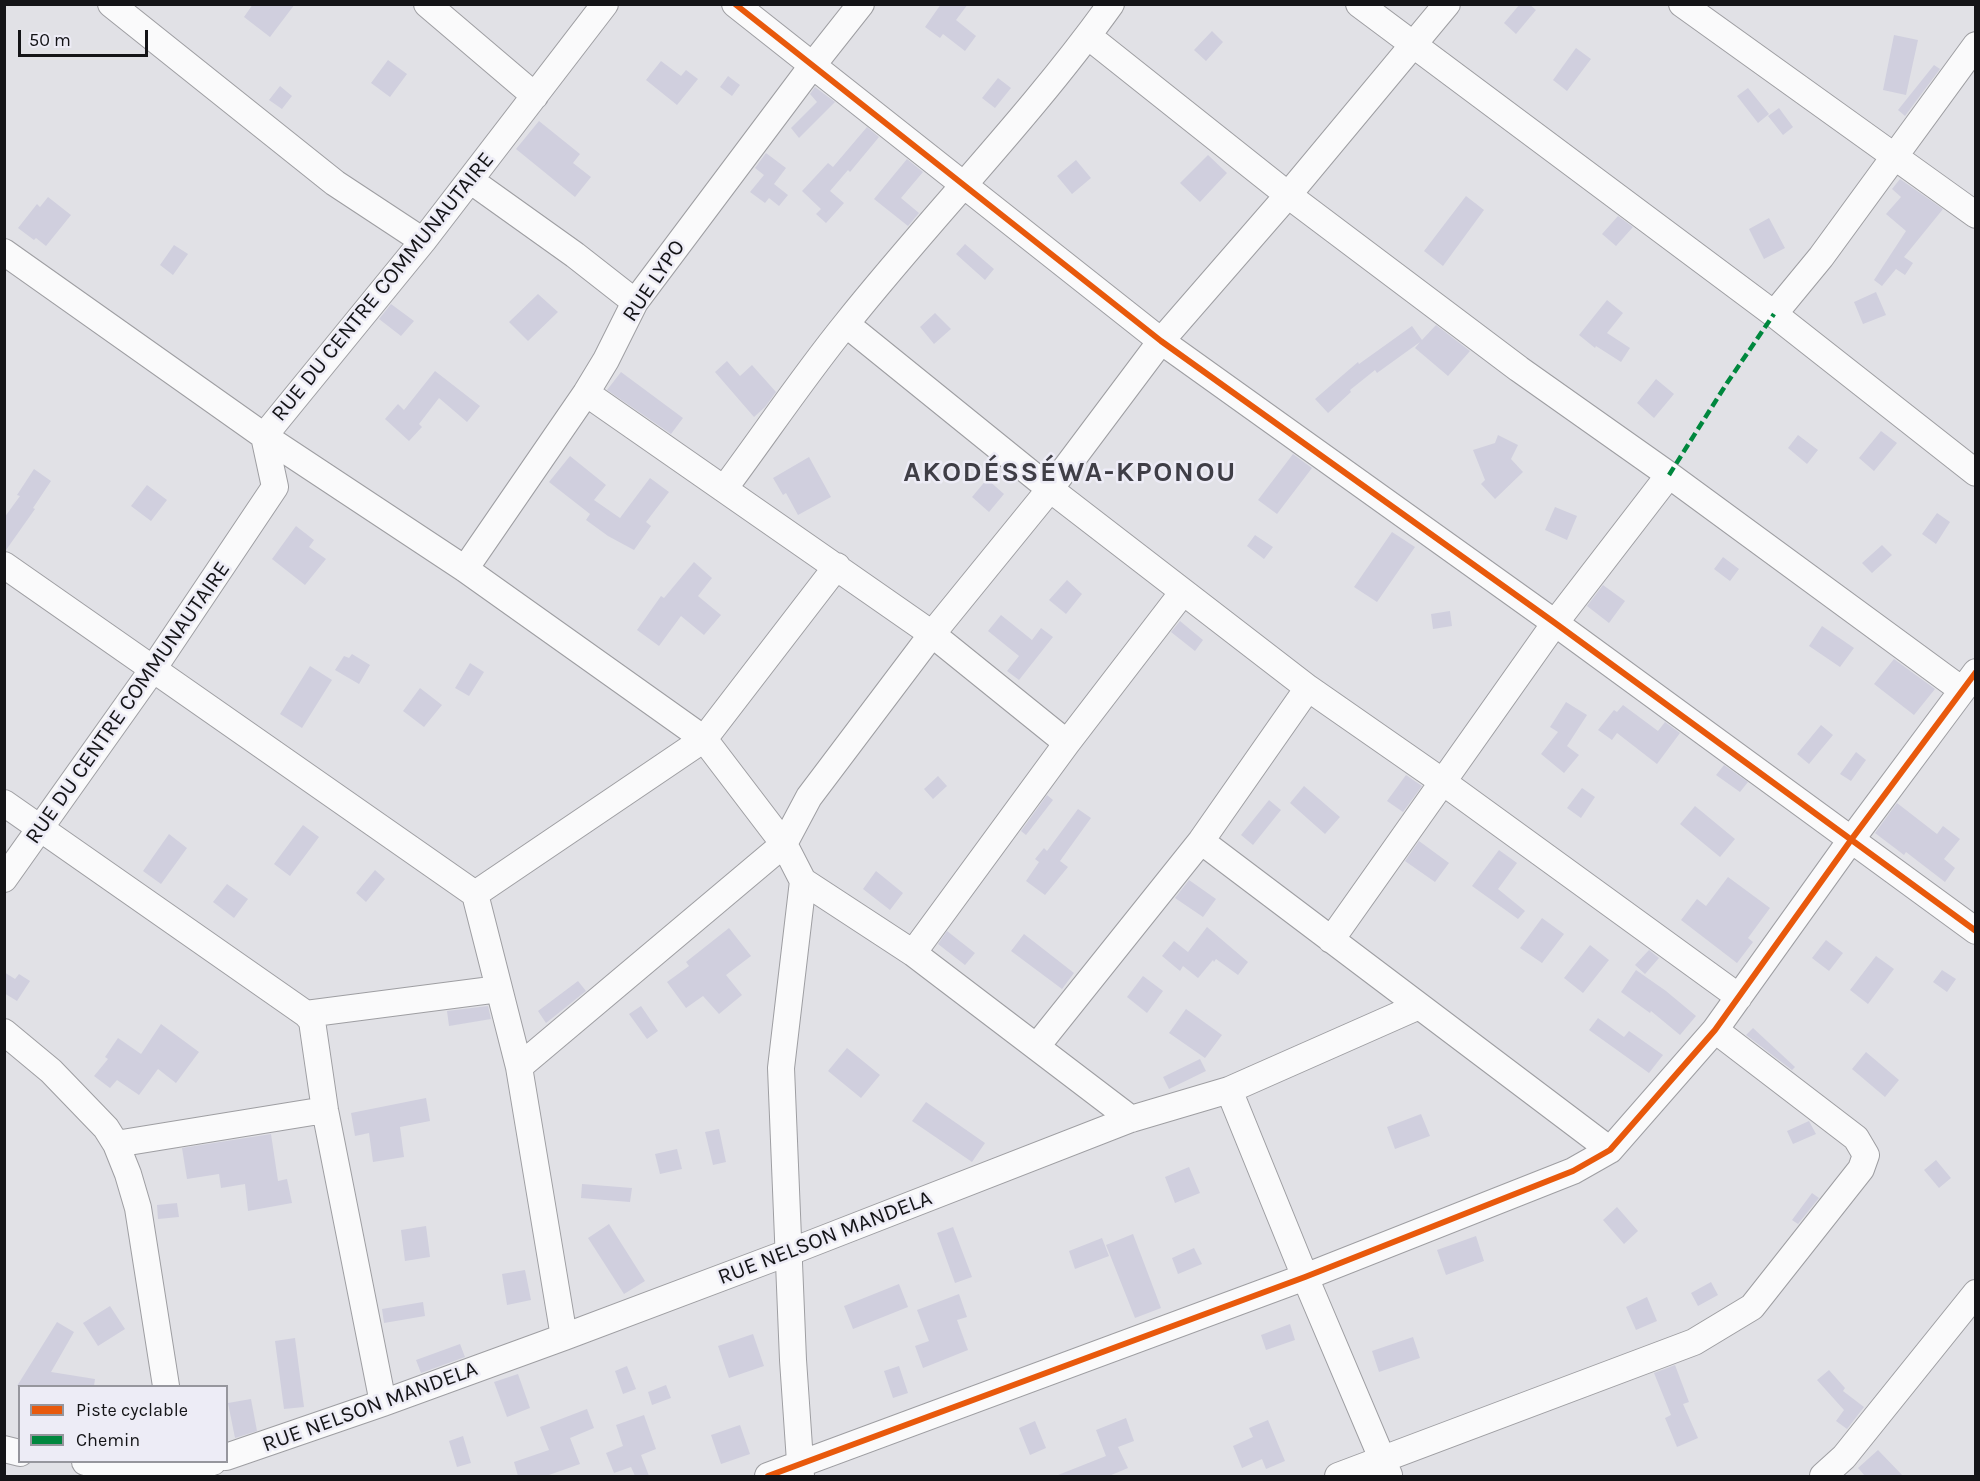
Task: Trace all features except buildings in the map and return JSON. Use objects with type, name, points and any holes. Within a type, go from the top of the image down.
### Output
[{"type":"street","points":[[111,4],[335,183],[423,241]]},
{"type":"street","points":[[427,4],[535,96]]},
{"type":"street","name":"RUE DU CENTRE COMMUNAUTAIRE","points":[[4,879],[153,669],[275,488],[264,436],[423,241],[605,4]]},
{"type":"street","points":[[735,4],[1161,340],[1555,623],[1976,931]]},
{"type":"street","name":"RUE LYPO","points":[[465,569],[586,393],[606,360],[635,302],[861,4]]},
{"type":"street","points":[[724,489],[846,324],[1088,36],[1111,4]]},
{"type":"street","points":[[1359,4],[1412,46],[1774,314],[1976,473]]},
{"type":"street","points":[[519,1067],[784,844],[809,797],[932,634],[1050,489],[1161,340],[1288,195],[1448,4]]},
{"type":"street","points":[[1682,4],[1976,215]]},
{"type":"street","points":[[768,1476],[801,1471],[1305,1277],[1573,1171],[1610,1150],[1715,1030],[1851,840],[1969,681],[1668,475],[1519,369],[1288,195],[1088,36]]},
{"type":"street","points":[[1774,314],[1821,257],[1976,45]]},
{"type":"street","points":[[470,180],[575,255],[635,302]]},
{"type":"street","points":[[4,252],[264,436],[465,569],[704,739],[784,844],[803,881],[913,954],[1038,1046],[1131,1119]]},
{"type":"street","points":[[846,324],[1050,489],[1308,688],[1443,782],[1739,997]]},
{"type":"street","points":[[586,393],[932,634],[1067,743]]},
{"type":"street","points":[[1331,940],[1555,623],[1668,475]]},
{"type":"street","points":[[4,565],[475,894],[519,1067],[564,1337]]},
{"type":"street","points":[[475,894],[704,739],[837,566]]},
{"type":"street","points":[[913,954],[1067,743],[1183,592]]},
{"type":"street","points":[[1038,1046],[1201,841],[1308,688]]},
{"type":"street","points":[[4,803],[306,1014],[312,1021],[325,1110],[383,1403]]},
{"type":"street","points":[[1201,841],[1610,1150]]},
{"type":"street","points":[[801,1471],[787,1253],[781,1068],[803,881]]},
{"type":"street","points":[[306,1014],[499,989]]},
{"type":"street","name":"RUE NELSON MANDELA","points":[[228,1456],[564,1337],[1131,1119],[1228,1090],[1419,1006]]},
{"type":"street","points":[[1338,1476],[1386,1468],[1694,1342],[1752,1307],[1861,1169],[1866,1155],[1856,1138],[1715,1030]]},
{"type":"street","points":[[4,1032],[51,1071],[106,1128],[116,1144],[138,1208],[166,1385]]},
{"type":"street","points":[[1228,1090],[1386,1468]]},
{"type":"street","points":[[116,1144],[325,1110]]},
{"type":"street","points":[[1823,1476],[1844,1457],[1976,1293]]},
{"type":"street","points":[[106,1463],[179,1470],[205,1463]]},
{"type":"marked path","points":[[1669,475],[1774,314]]},
{"type":"cycle path","points":[[735,4],[1161,341],[1555,623],[1976,931]]},
{"type":"cycle path","points":[[768,1476],[1305,1277],[1573,1171],[1610,1150],[1715,1030],[1851,840],[1976,672]]},
{"type":"district","name":"AKODÉSSÉWA-KPONOU","points":[[1070,473]]}]
